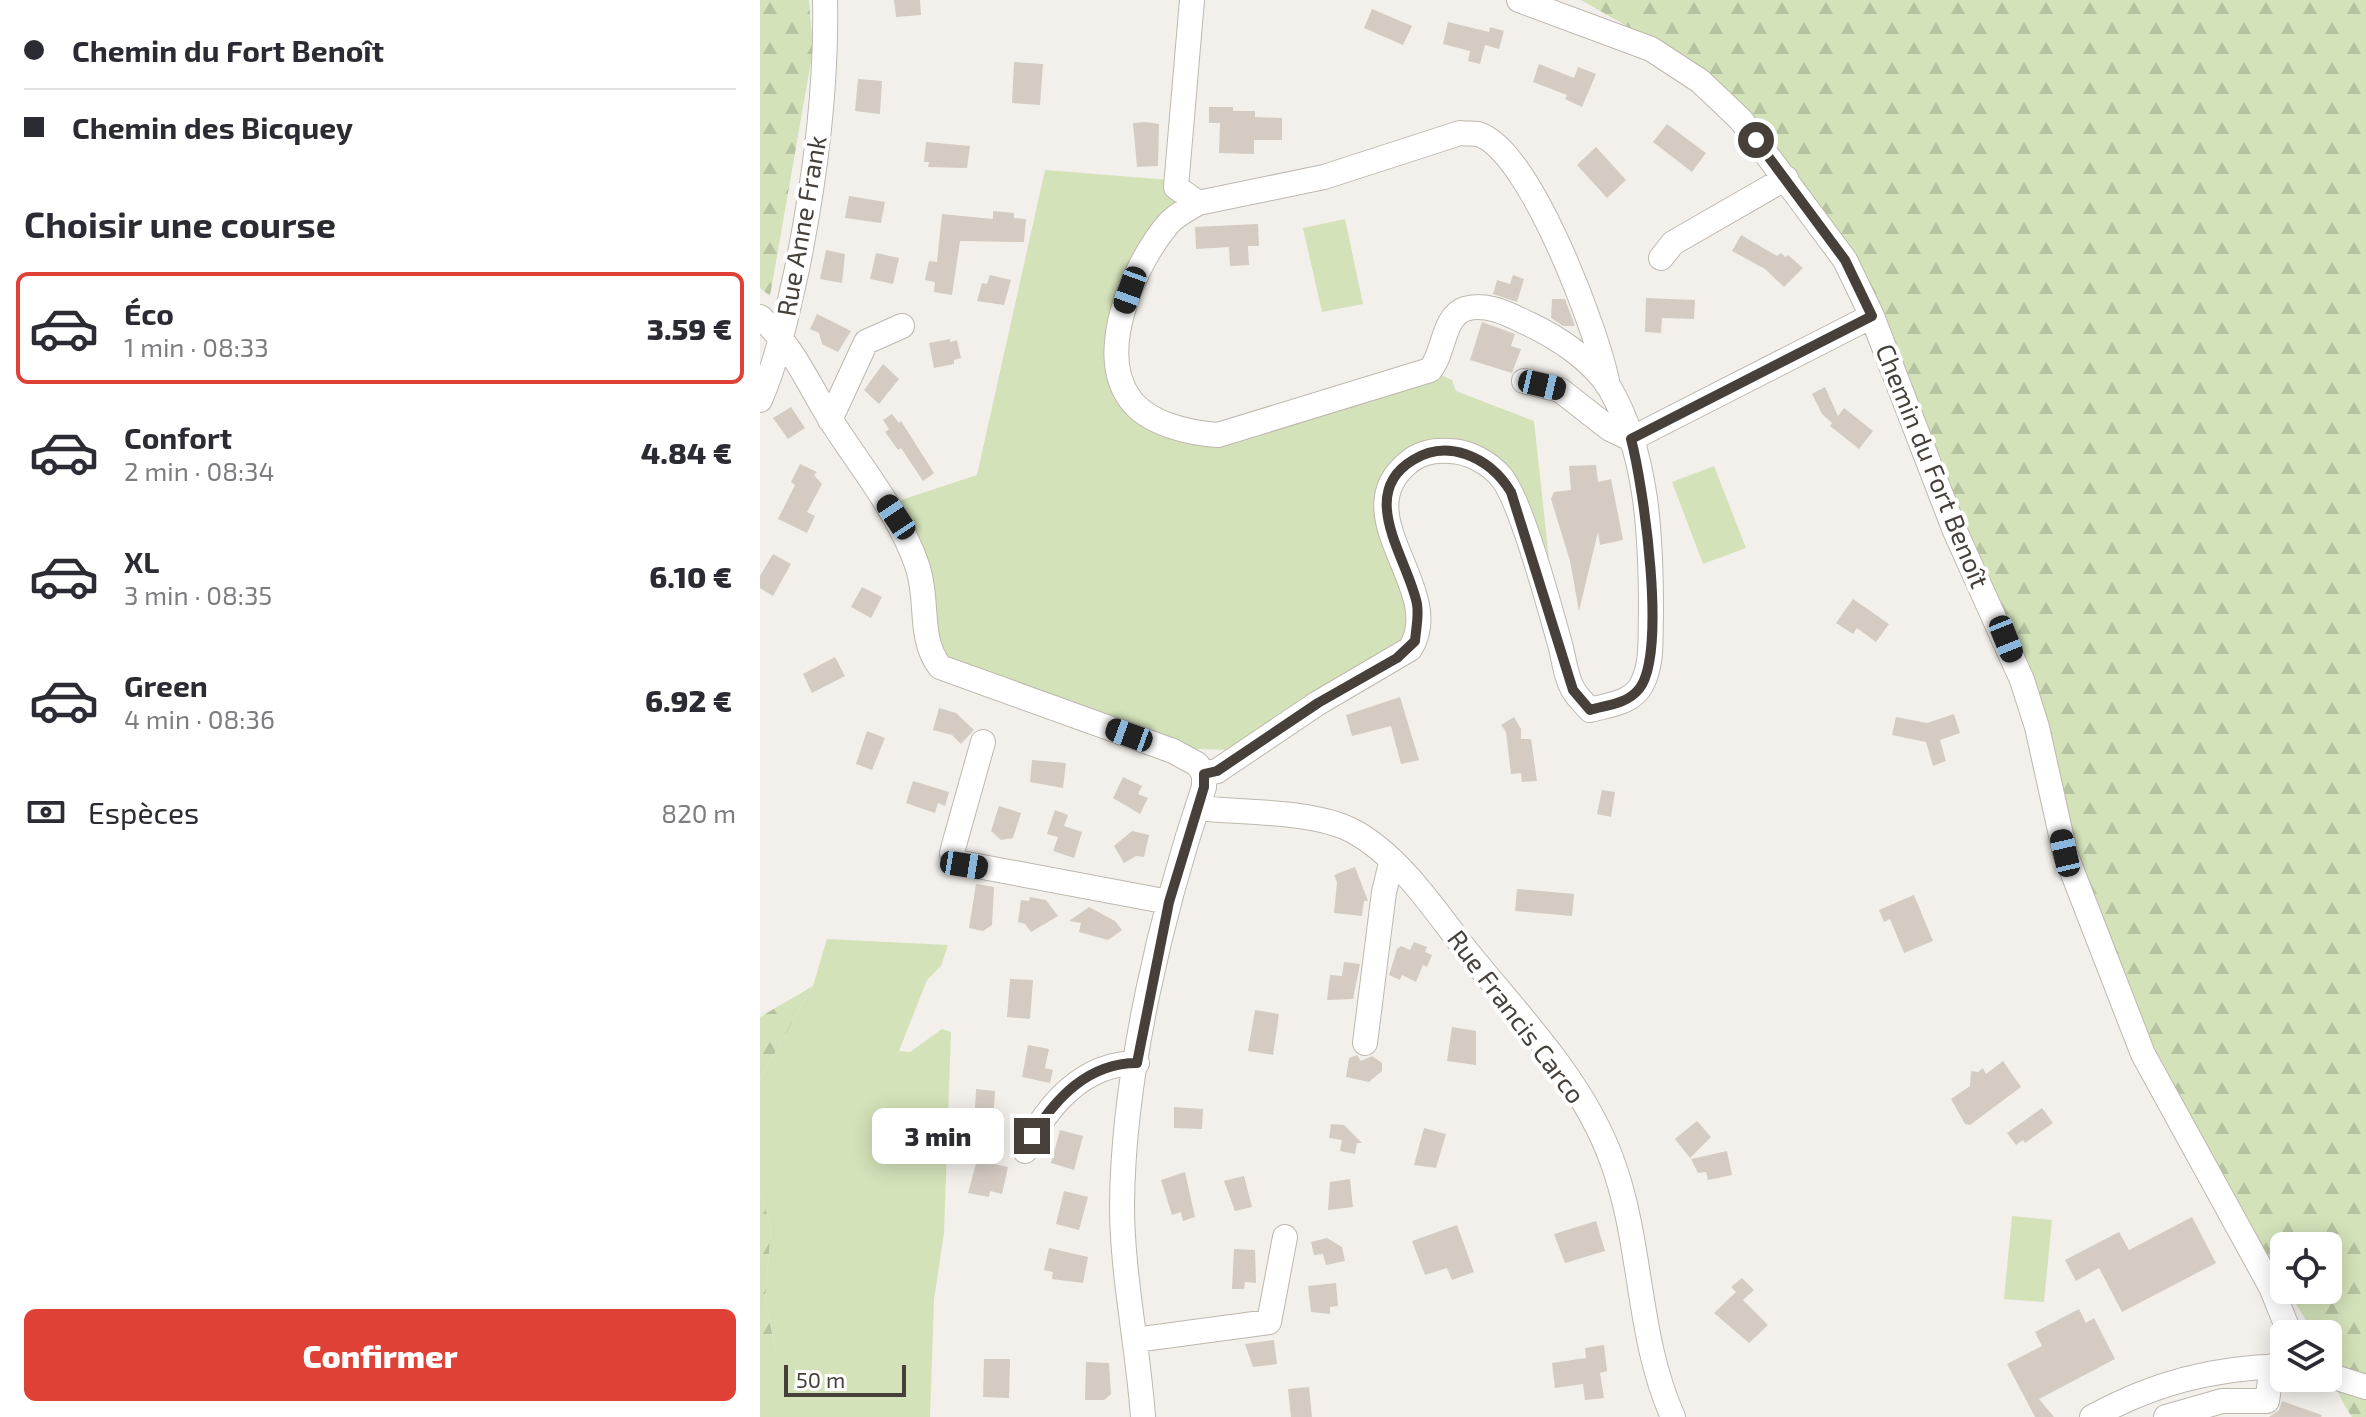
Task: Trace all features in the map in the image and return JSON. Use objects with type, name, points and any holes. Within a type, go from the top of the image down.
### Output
[{"type":"street","name":"Rue Anne Frank","points":[[760,400],[782,336],[814,185],[825,67],[825,0]]},
{"type":"street","points":[[1192,0],[1176,187],[1169,222],[1137,271],[1122,310],[1118,377],[1137,407],[1190,433],[1218,435],[1430,370],[1438,361],[1449,325],[1464,309],[1498,309],[1564,342],[1608,386]]},
{"type":"street","name":"Chemin du Fort Benoît","points":[[1519,0],[1651,49],[1681,67],[1723,102],[1786,178],[1845,260],[1872,316],[1928,466],[2022,680],[2037,727],[2065,853],[2143,1054],[2271,1287],[2284,1320]]},
{"type":"street","points":[[1169,222],[1198,203],[1324,177],[1460,133],[1480,135],[1508,160],[1538,200],[1602,351],[1608,386],[1631,439],[1642,480],[1651,560],[1650,640],[1642,686],[1628,700],[1590,710],[1573,690],[1511,492],[1494,469],[1469,455],[1439,450],[1409,462],[1386,495],[1387,523],[1416,602],[1415,641],[1410,649],[1318,703],[1217,771],[1204,774]]},
{"type":"street","points":[[1661,258],[1673,243],[1786,178]]},
{"type":"street","points":[[1176,187],[1198,203]]},
{"type":"street","points":[[1631,439],[1872,316]]},
{"type":"street","points":[[760,317],[782,336],[830,420],[896,517],[917,566],[926,598],[928,652],[940,667],[1173,751],[1197,764],[1204,774],[1169,902],[1137,1063],[1123,1165],[1122,1208],[1143,1417]]},
{"type":"street","points":[[830,420],[866,342],[902,326]]},
{"type":"street","points":[[1524,381],[1560,390],[1610,429],[1631,439]]},
{"type":"street","points":[[983,742],[954,845],[956,862],[1169,902]]},
{"type":"street","name":"Rue Francis Carco","points":[[1197,808],[1329,821],[1353,831],[1413,884],[1578,1091],[1611,1158],[1629,1229],[1650,1354],[1673,1417]]},
{"type":"street","points":[[1365,1043],[1384,892],[1391,863]]},
{"type":"street","points":[[1025,1151],[1043,1120],[1070,1089],[1102,1068],[1137,1063]]},
{"type":"street","points":[[1135,1340],[1269,1322],[1285,1237]]},
{"type":"street","points":[[2092,1417],[2136,1393],[2195,1376],[2270,1367]]},
{"type":"street","points":[[2342,1379],[2366,1387]]},
{"type":"street","points":[[2166,1417],[2222,1401],[2267,1401],[2270,1391]]},
{"type":"green space","points":[[760,0],[809,0],[813,50],[770,296],[760,288]]},
{"type":"green space","points":[[1581,0],[2366,0],[2366,1417],[2352,1417],[2338,1392],[2342,1392],[2342,1320],[2306,1320],[2296,1304],[2342,1304],[2342,1232],[2270,1232],[2270,1262],[2188,1130],[2075,853],[2043,708],[1840,239],[1672,52]]},
{"type":"green space","points":[[1045,170],[1183,181],[1176,227],[1131,302],[1122,390],[1190,432],[1428,369],[1452,380],[1456,391],[1534,421],[1550,569],[1516,490],[1472,451],[1393,473],[1412,604],[1406,641],[1236,750],[1196,749],[936,662],[898,501],[977,475]]},
{"type":"green space","points":[[1345,219],[1363,304],[1322,312],[1303,228]]},
{"type":"green space","points":[[1714,466],[1746,548],[1703,564],[1672,482]]},
{"type":"green space","points":[[827,939],[948,945],[941,966],[927,980],[899,1051],[910,1052],[942,1029],[951,1032],[944,1233],[934,1300],[930,1417],[760,1417],[760,1340],[776,1350],[765,1301],[771,1228],[760,1190],[760,1079],[813,986]]},
{"type":"green space","points":[[813,986],[760,1079],[760,1017]]},
{"type":"green space","points":[[760,1190],[771,1228],[765,1301],[776,1351],[760,1340]]},
{"type":"green space","points":[[2012,1216],[2052,1220],[2044,1302],[2004,1299]]},
{"type":"building","points":[[894,0],[920,0],[921,15],[896,17]]},
{"type":"building","points":[[1372,9],[1412,26],[1403,45],[1364,28]]},
{"type":"building","points":[[1448,22],[1489,32],[1490,27],[1504,31],[1499,49],[1485,45],[1480,64],[1468,61],[1470,51],[1443,44]]},
{"type":"building","points":[[1014,62],[1043,64],[1040,105],[1012,103]]},
{"type":"building","points":[[1539,64],[1574,78],[1578,67],[1596,74],[1582,107],[1565,99],[1567,95],[1533,82]]},
{"type":"building","points":[[858,79],[882,81],[880,114],[855,111]]},
{"type":"building","points":[[1209,107],[1233,107],[1233,111],[1255,111],[1255,117],[1282,118],[1282,140],[1254,140],[1254,154],[1219,153],[1220,123],[1209,123]]},
{"type":"building","points":[[1133,123],[1159,124],[1158,166],[1137,167]]},
{"type":"building","points":[[1667,124],[1706,153],[1692,172],[1653,142]]},
{"type":"building","points":[[926,142],[970,146],[967,168],[928,167],[929,162],[924,162]]},
{"type":"building","points":[[1596,147],[1626,180],[1607,198],[1577,165]]},
{"type":"building","points":[[849,196],[885,202],[881,223],[845,218]]},
{"type":"building","points":[[993,211],[1014,213],[1014,218],[1026,219],[1024,242],[960,241],[952,295],[934,292],[935,282],[925,280],[929,261],[937,262],[942,214],[993,219]]},
{"type":"building","points":[[1258,224],[1259,246],[1248,246],[1249,265],[1230,266],[1229,247],[1196,249],[1195,227]]},
{"type":"building","points":[[1741,235],[1777,256],[1781,253],[1785,257],[1788,255],[1803,268],[1784,287],[1765,269],[1732,251]]},
{"type":"building","points":[[826,250],[845,254],[842,283],[820,279]]},
{"type":"building","points":[[876,253],[899,258],[893,284],[870,279]]},
{"type":"building","points":[[990,275],[1011,280],[1004,305],[977,301],[982,283],[987,284]]},
{"type":"building","points":[[1513,275],[1524,279],[1517,302],[1493,294],[1497,280],[1510,284]]},
{"type":"building","points":[[1646,298],[1695,300],[1694,319],[1662,318],[1661,333],[1645,332]]},
{"type":"building","points":[[1552,299],[1565,299],[1575,326],[1563,326],[1551,318]]},
{"type":"building","points":[[817,314],[851,331],[838,352],[822,344],[819,333],[810,329]]},
{"type":"building","points":[[1482,322],[1515,334],[1511,346],[1521,349],[1512,373],[1470,360]]},
{"type":"building","points":[[950,339],[950,342],[957,340],[961,358],[954,360],[954,364],[934,368],[929,343]]},
{"type":"building","points":[[883,364],[899,379],[879,404],[864,390]]},
{"type":"building","points":[[1825,387],[1838,416],[1844,408],[1873,431],[1859,449],[1830,426],[1832,423],[1822,414],[1812,394]]},
{"type":"building","points":[[791,407],[805,428],[788,439],[773,418]]},
{"type":"building","points":[[892,414],[899,423],[901,421],[934,473],[923,481],[901,448],[898,450],[885,432],[889,429],[883,420]]},
{"type":"building","points":[[800,464],[817,472],[814,475],[822,484],[807,512],[815,516],[807,533],[778,519],[795,485],[791,482]]},
{"type":"building","points":[[1596,465],[1598,482],[1611,479],[1623,540],[1600,545],[1598,532],[1579,611],[1570,561],[1551,499],[1554,492],[1571,490],[1569,466]]},
{"type":"building","points":[[773,554],[791,564],[773,596],[760,588],[760,576]]},
{"type":"building","points":[[862,587],[882,597],[871,618],[851,607]]},
{"type":"building","points":[[1853,599],[1889,624],[1876,642],[1857,628],[1853,634],[1836,623]]},
{"type":"building","points":[[835,657],[845,676],[812,693],[803,674]]},
{"type":"building","points":[[1400,697],[1419,760],[1401,764],[1391,726],[1352,736],[1346,715]]},
{"type":"building","points":[[939,708],[956,713],[974,730],[961,744],[952,735],[933,730]]},
{"type":"building","points":[[1954,714],[1960,733],[1940,740],[1946,761],[1933,766],[1926,742],[1892,735],[1896,717],[1927,723]]},
{"type":"building","points":[[1514,717],[1521,729],[1521,739],[1531,739],[1537,781],[1522,782],[1521,773],[1511,774],[1506,732],[1501,725]]},
{"type":"building","points":[[867,731],[885,738],[872,770],[856,764]]},
{"type":"building","points":[[1032,760],[1066,763],[1063,788],[1030,782]]},
{"type":"building","points":[[1123,777],[1142,786],[1138,794],[1148,798],[1140,814],[1113,798]]},
{"type":"building","points":[[913,781],[949,792],[945,806],[938,803],[935,813],[906,803]]},
{"type":"building","points":[[1602,790],[1615,792],[1611,817],[1597,814]]},
{"type":"building","points":[[999,806],[1021,813],[1013,838],[1001,840],[991,831]]},
{"type":"building","points":[[1055,810],[1068,815],[1064,826],[1082,832],[1074,858],[1053,851],[1058,837],[1047,834]]},
{"type":"building","points":[[1132,831],[1149,835],[1144,857],[1136,856],[1124,863],[1114,846]]},
{"type":"building","points":[[1355,867],[1368,901],[1364,901],[1362,916],[1334,913],[1337,882],[1334,875]]},
{"type":"building","points":[[976,884],[994,887],[992,925],[983,931],[969,928]]},
{"type":"building","points":[[1517,889],[1574,894],[1572,916],[1515,911]]},
{"type":"building","points":[[1914,895],[1933,941],[1904,953],[1890,919],[1884,922],[1879,910]]},
{"type":"building","points":[[1030,897],[1046,900],[1058,916],[1031,932],[1025,924],[1018,922],[1021,900],[1029,901]]},
{"type":"building","points":[[1089,907],[1115,921],[1122,930],[1108,940],[1079,932],[1081,923],[1069,921]]},
{"type":"building","points":[[1414,942],[1427,947],[1425,952],[1432,955],[1427,967],[1423,965],[1416,982],[1402,975],[1400,980],[1389,975],[1397,949],[1401,946],[1410,950]]},
{"type":"building","points":[[1344,962],[1360,964],[1353,999],[1327,1000],[1330,975],[1342,976]]},
{"type":"building","points":[[1010,979],[1033,980],[1030,1019],[1007,1017]]},
{"type":"building","points":[[1255,1010],[1279,1014],[1273,1055],[1248,1051]]},
{"type":"building","points":[[1452,1027],[1476,1031],[1476,1065],[1447,1061]]},
{"type":"building","points":[[1028,1045],[1049,1049],[1045,1068],[1053,1070],[1050,1083],[1022,1077]]},
{"type":"building","points":[[1357,1055],[1361,1061],[1372,1056],[1382,1063],[1382,1071],[1369,1082],[1346,1077],[1349,1058]]},
{"type":"building","points":[[2003,1061],[2021,1087],[1970,1125],[1965,1124],[1951,1099],[1970,1086],[1971,1071],[1978,1072],[1983,1068],[1986,1074]]},
{"type":"building","points":[[976,1089],[995,1091],[993,1123],[963,1121],[964,1108],[975,1108]]},
{"type":"building","points":[[1174,1107],[1203,1109],[1202,1129],[1174,1128]]},
{"type":"building","points":[[2042,1108],[2053,1123],[2025,1143],[2023,1140],[2016,1145],[2007,1133]]},
{"type":"building","points":[[1697,1121],[1711,1137],[1690,1158],[1675,1139]]},
{"type":"building","points":[[1331,1124],[1344,1125],[1362,1143],[1357,1143],[1355,1154],[1340,1151],[1342,1140],[1329,1138]]},
{"type":"building","points":[[1424,1128],[1446,1134],[1436,1168],[1414,1165]]},
{"type":"building","points":[[1060,1130],[1083,1136],[1074,1170],[1051,1163]]},
{"type":"building","points":[[1727,1151],[1732,1175],[1708,1180],[1706,1172],[1698,1173],[1691,1159]]},
{"type":"building","points":[[977,1160],[1008,1167],[1002,1194],[990,1191],[989,1197],[968,1193]]},
{"type":"building","points":[[1185,1172],[1195,1217],[1183,1221],[1181,1212],[1172,1215],[1161,1180]]},
{"type":"building","points":[[1244,1176],[1252,1207],[1235,1211],[1224,1181]]},
{"type":"building","points":[[1350,1179],[1353,1207],[1328,1210],[1330,1182]]},
{"type":"building","points":[[1064,1191],[1088,1197],[1079,1230],[1056,1224]]},
{"type":"building","points":[[2192,1217],[2216,1263],[2122,1312],[2099,1268],[2076,1281],[2065,1260],[2119,1232],[2129,1250]]},
{"type":"building","points":[[1596,1221],[1605,1251],[1565,1263],[1554,1234]]},
{"type":"building","points":[[1457,1225],[1474,1272],[1452,1280],[1447,1268],[1425,1275],[1412,1241]]},
{"type":"building","points":[[1327,1238],[1342,1247],[1345,1261],[1326,1265],[1323,1254],[1314,1255],[1311,1242]]},
{"type":"building","points":[[1049,1248],[1088,1257],[1083,1283],[1052,1279],[1053,1272],[1044,1270]]},
{"type":"building","points":[[1234,1249],[1255,1250],[1256,1283],[1245,1282],[1244,1289],[1232,1289]]},
{"type":"building","points":[[1742,1278],[1754,1290],[1743,1300],[1768,1325],[1749,1343],[1714,1313],[1736,1292],[1731,1287]]},
{"type":"building","points":[[1336,1283],[1338,1306],[1330,1307],[1330,1314],[1311,1312],[1308,1286]]},
{"type":"building","points":[[2079,1309],[2086,1323],[2094,1318],[2115,1359],[2039,1399],[2054,1417],[2035,1417],[2007,1364],[2042,1346],[2035,1332]]},
{"type":"building","points":[[1274,1340],[1277,1364],[1253,1367],[1245,1344]]},
{"type":"building","points":[[1604,1345],[1607,1371],[1600,1373],[1604,1398],[1585,1400],[1583,1384],[1555,1388],[1552,1363],[1586,1358],[1585,1348]]},
{"type":"building","points":[[984,1359],[1010,1359],[1009,1398],[983,1397]]},
{"type":"building","points":[[1086,1362],[1109,1363],[1111,1394],[1104,1400],[1085,1400]]},
{"type":"building","points":[[1309,1387],[1312,1417],[1291,1417],[1288,1389]]},
{"type":"building","points":[[2282,1401],[2322,1415],[2269,1417],[2279,1410]]},
{"type":"route","points":[[1032,1136],[1063,1096],[1092,1073],[1110,1065],[1137,1063],[1169,902],[1204,787],[1204,774],[1217,771],[1318,703],[1397,658],[1415,641],[1416,602],[1387,523],[1386,495],[1399,472],[1409,462],[1439,450],[1455,451],[1494,469],[1511,492],[1573,690],[1590,710],[1628,700],[1642,686],[1650,656],[1651,560],[1642,480],[1631,439],[1872,316],[1845,260],[1756,140]]}]
